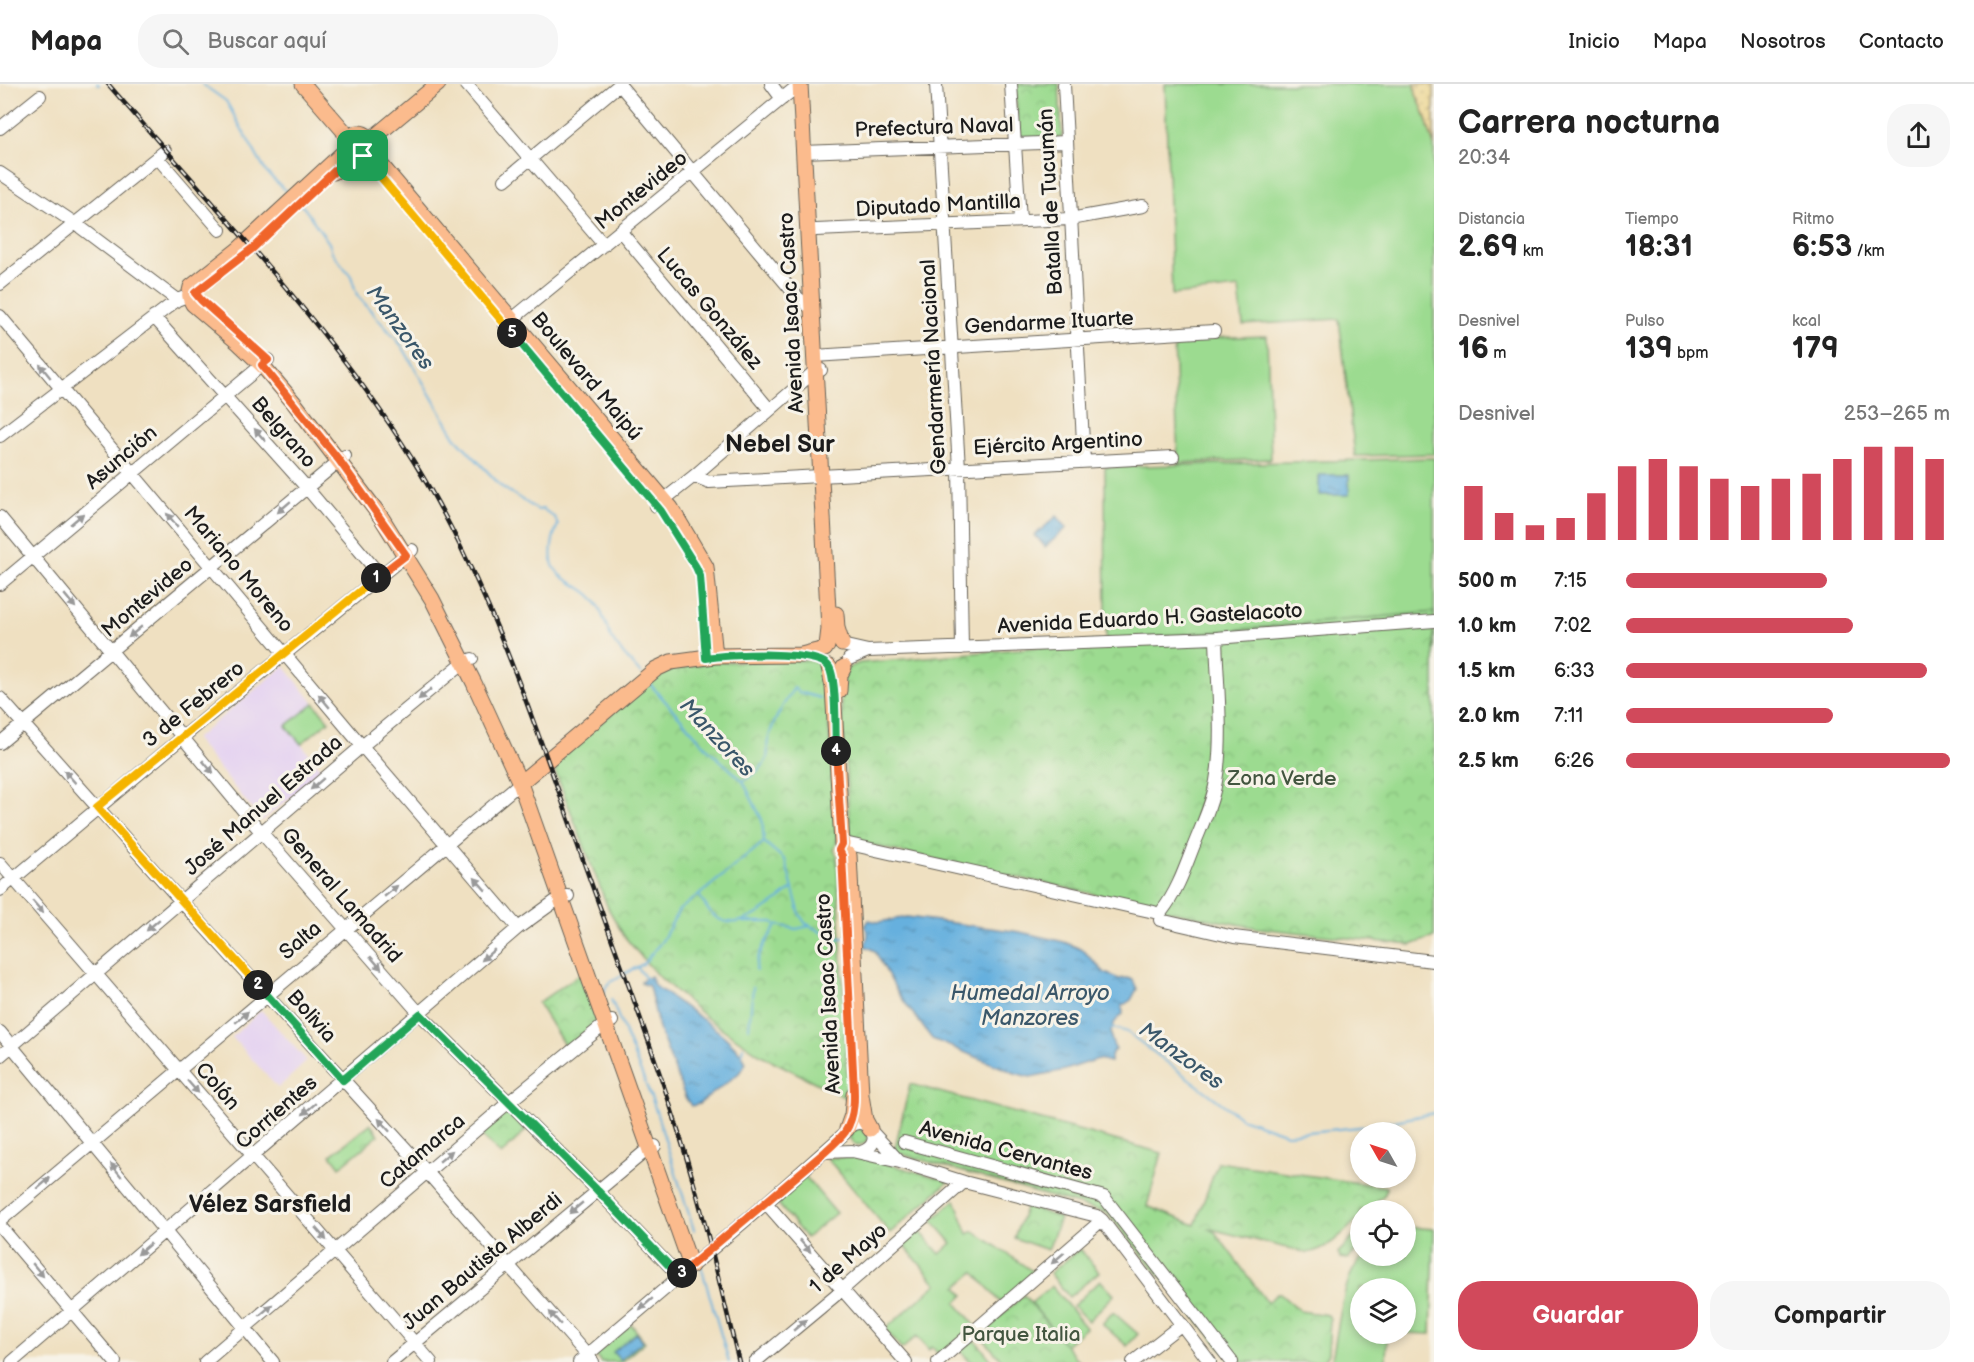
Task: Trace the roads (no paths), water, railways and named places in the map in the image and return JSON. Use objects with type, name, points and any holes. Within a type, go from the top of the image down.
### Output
[{"type":"main road","name":"Boulevard Maipú","points":[[303,84],[343,130],[376,159],[660,503],[700,576],[711,657]]},
{"type":"main road","name":"Boulevard Maipú","points":[[315,84],[349,125],[360,145]]},
{"type":"main road","points":[[360,145],[428,84]]},
{"type":"main road","points":[[187,296],[253,248],[343,153],[378,134],[438,84]]},
{"type":"main road","name":"Avenida Isaac Castro","points":[[800,84],[808,152]]},
{"type":"main road","name":"Avenida Isaac Castro","points":[[809,84],[808,152],[829,629],[836,655]]},
{"type":"main road","name":"Avenida Isaac Castro","points":[[812,231],[812,309],[818,363]]},
{"type":"main road","points":[[187,296],[201,300],[303,400],[440,598],[524,780],[609,1022],[689,1268]]},
{"type":"main road","name":"Avenida Isaac Castro","points":[[824,476],[837,628],[836,655],[852,978],[862,1105],[865,1120],[872,1131]]},
{"type":"main road","name":"Avenida Eduardo H. Gastelacoto","points":[[656,669],[671,662],[711,657],[836,655]]},
{"type":"main road","name":"Salta","points":[[524,780],[656,669]]},
{"type":"main road","name":"Avenida Isaac Castro","points":[[846,1131],[854,1102],[852,978]]},
{"type":"street","points":[[466,84],[604,245]]},
{"type":"street","points":[[505,180],[619,84],[798,298],[812,309]]},
{"type":"street","points":[[771,84],[782,99]]},
{"type":"street","name":"Montevideo","points":[[509,322],[800,84]]},
{"type":"street","name":"Gendarmería Nacional","points":[[936,84],[959,468],[962,648]]},
{"type":"street","points":[[1011,84],[1020,220]]},
{"type":"street","name":"Batalla de Tucumán","points":[[1064,84],[1084,461]]},
{"type":"street","points":[[0,128],[40,96]]},
{"type":"street","name":"Prefectura Naval","points":[[808,152],[1067,142]]},
{"type":"street","points":[[0,284],[161,154],[220,230]]},
{"type":"street","points":[[0,173],[187,296],[154,317],[0,436]]},
{"type":"street","name":"Diputado Mantilla","points":[[812,231],[1070,219],[1143,207]]},
{"type":"street","name":"Lucas González","points":[[621,232],[770,410]]},
{"type":"street","name":"Mariano Moreno","points":[[0,316],[518,928]]},
{"type":"street","name":"Belgrano","points":[[154,317],[306,487],[380,575]]},
{"type":"street","name":"Gendarme Ituarte","points":[[818,363],[952,347],[1214,331]]},
{"type":"street","name":"Asunción","points":[[0,584],[265,363]]},
{"type":"street","points":[[660,503],[770,410],[818,363]]},
{"type":"street","name":"Ejército Argentino","points":[[694,476],[709,482],[1173,457]]},
{"type":"street","name":"Montevideo","points":[[0,743],[342,458]]},
{"type":"street","name":"General Lamadrid","points":[[0,517],[261,832],[420,1014],[597,1190],[689,1268]]},
{"type":"street","name":"3 de Febrero","points":[[0,890],[97,807],[409,553]]},
{"type":"street","name":"Avenida Eduardo H. Gastelacoto","points":[[836,655],[868,651],[1216,638],[1434,621]]},
{"type":"street","points":[[1159,915],[1183,874],[1216,783],[1219,761],[1216,638]]},
{"type":"street","name":"José Manuel Estrada","points":[[0,1056],[362,746],[468,660]]},
{"type":"street","name":"Bolivia","points":[[0,698],[427,1172],[587,1360]]},
{"type":"street","name":"Salta","points":[[0,1221],[524,780]]},
{"type":"street","points":[[847,850],[1239,930],[1434,952],[1434,962],[1234,937],[1159,915]]},
{"type":"street","name":"Colón","points":[[0,863],[431,1362]]},
{"type":"street","name":"Corrientes","points":[[12,1362],[254,1157],[518,928],[565,896]]},
{"type":"street","name":"Catamarca","points":[[205,1362],[509,1102],[609,1022]]},
{"type":"street","points":[[0,1032],[273,1362]]},
{"type":"street","points":[[587,1360],[689,1268],[858,1123],[867,1125],[900,1162]]},
{"type":"street","points":[[846,1131],[844,1142],[856,1152]]},
{"type":"street","points":[[856,1152],[870,1148],[873,1138],[872,1131]]},
{"type":"street","name":"Avenida Cervantes","points":[[904,1142],[1104,1197],[1232,1362]]},
{"type":"street","name":"Juan Bautista Alberdi","points":[[392,1362],[651,1147]]},
{"type":"street","points":[[825,1152],[856,1152],[900,1162],[964,1182],[1097,1216],[1210,1362]]},
{"type":"street","name":"1 de Mayo","points":[[755,1362],[843,1289],[964,1182]]},
{"type":"street","points":[[766,1203],[906,1362]]},
{"type":"street","points":[[938,1362],[1102,1220]]},
{"type":"street","points":[[0,1226],[115,1362]]},
{"type":"street","points":[[1133,1362],[1182,1324]]},
{"type":"water","points":[[1319,475],[1349,475],[1349,495],[1319,495]]},
{"type":"water","points":[[1057,516],[1067,528],[1045,547],[1035,535]]},
{"type":"water","name":"Humedal Arroyo Manzores","points":[[907,917],[1020,932],[1064,942],[1083,950],[1105,973],[1119,979],[1133,980],[1137,989],[1131,1000],[1122,1006],[1123,1014],[1111,1030],[1111,1039],[1116,1050],[1112,1052],[1110,1062],[1098,1059],[1065,1070],[1030,1077],[932,1039],[898,993],[875,951],[865,946],[868,935],[865,926],[869,920],[879,922]]},
{"type":"water","points":[[651,976],[654,985],[718,1031],[740,1053],[746,1063],[739,1073],[699,1104],[691,1106],[685,1097],[659,1029],[649,986],[641,983]]},
{"type":"water","points":[[636,1333],[643,1341],[620,1360],[613,1352]]},
{"type":"waterway","name":"Manzores","points":[[202,84],[226,101],[266,172],[289,194]]},
{"type":"waterway","name":"Manzores","points":[[298,202],[351,276],[357,295],[402,346],[455,437],[502,487],[555,518],[558,525],[552,545],[553,565],[560,575],[592,597],[601,611],[612,639],[641,674]]},
{"type":"waterway","name":"Manzores","points":[[649,683],[709,750],[743,781],[762,820],[764,842],[785,860],[800,915],[805,923],[834,939],[848,937]]},
{"type":"waterway","points":[[743,781],[765,762],[768,756],[767,742],[773,726],[794,688],[798,692],[820,698]]},
{"type":"waterway","points":[[699,895],[764,842]]},
{"type":"waterway","points":[[605,992],[605,988],[613,980],[643,964],[662,941],[679,910],[699,895],[713,915],[723,921],[733,922],[754,916],[793,888]]},
{"type":"waterway","points":[[743,922],[773,922],[777,925]]},
{"type":"waterway","points":[[756,970],[760,952],[777,925],[796,929],[810,926]]},
{"type":"waterway","points":[[638,968],[647,980]]},
{"type":"waterway","points":[[749,1028],[753,987]]},
{"type":"waterway","points":[[611,999],[653,1102],[694,1230]]},
{"type":"waterway","name":"Manzores","points":[[1110,1027],[1127,1032],[1241,1118],[1287,1134],[1370,1126],[1434,1113]]},
{"type":"waterway","points":[[741,1056],[743,1047]]},
{"type":"waterway","points":[[701,1266],[729,1362]]},
{"type":"railway","points":[[108,84],[268,267],[345,362],[381,411],[414,462],[464,554],[507,651],[526,701],[655,1059],[695,1187],[739,1362]]},
{"type":"district","name":"Nebel Sur","points":[[780,444]]},
{"type":"district","name":"Vélez Sarsfield","points":[[270,1204]]},
{"type":"park label","name":"Zona Verde","points":[[1282,778]]},
{"type":"park label","name":"Parque Italia","points":[[1021,1334]]}]
